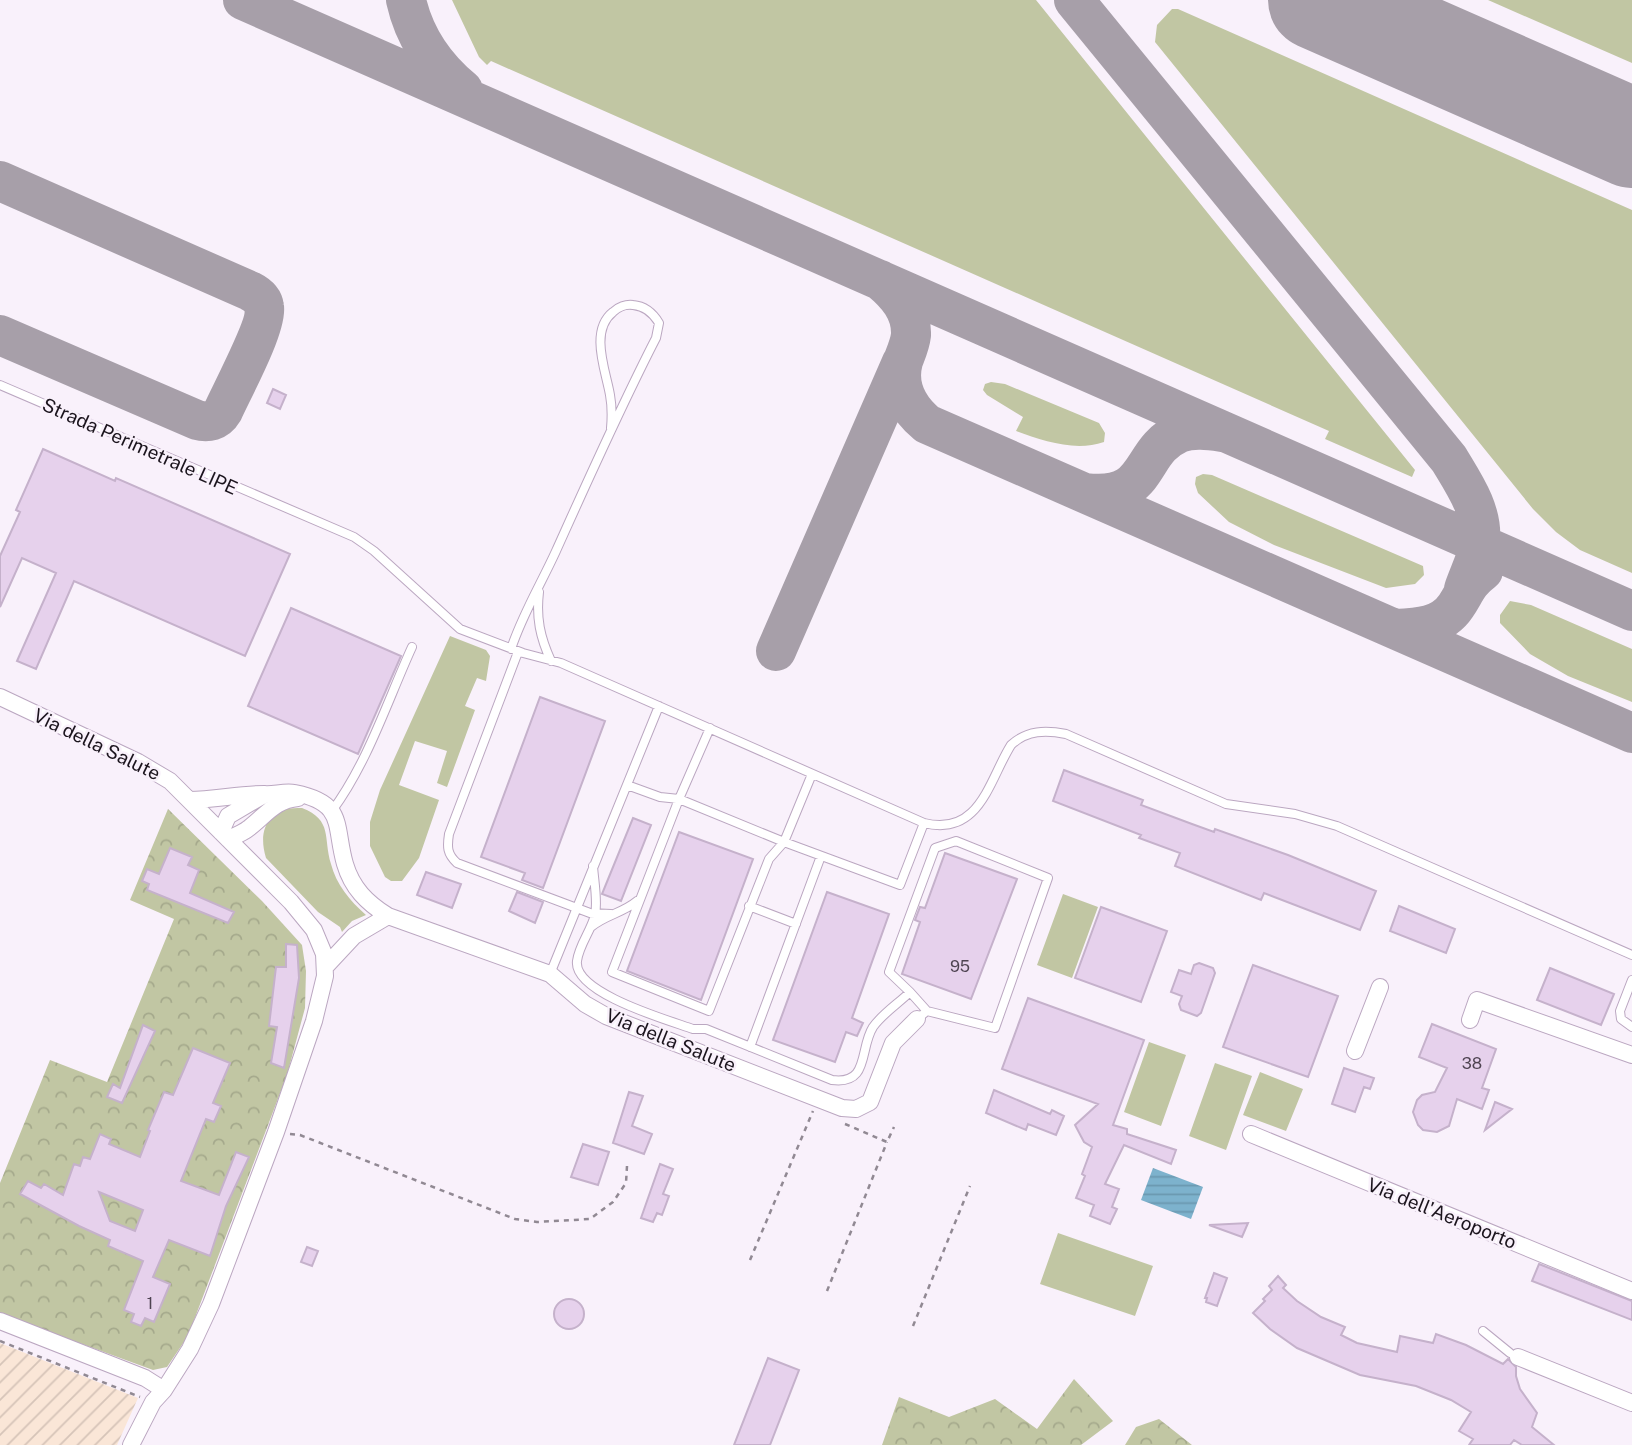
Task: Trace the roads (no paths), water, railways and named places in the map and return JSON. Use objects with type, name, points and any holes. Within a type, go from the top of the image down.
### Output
[{"type":"street","name":"Via della Salute","points":[[0,697],[138,762],[170,781],[307,921],[320,940],[326,966]]},
{"type":"street","points":[[311,798],[285,799],[247,830],[225,835],[228,816],[265,795],[283,792],[311,798],[332,811]]},
{"type":"street","points":[[189,800],[214,800],[257,793],[265,795]]},
{"type":"street","name":"Via della Salute","points":[[332,811],[337,818],[345,864],[354,886],[370,905],[388,916],[550,974],[585,1003],[606,1016],[842,1108],[856,1109],[870,1102],[893,1043],[922,1015]]},
{"type":"street","points":[[131,1445],[153,1402],[164,1390],[190,1349],[206,1315],[276,1132],[314,1021],[326,966],[354,936],[388,916]]},
{"type":"street","points":[[1355,1051],[1380,987]]},
{"type":"street","points":[[1470,1020],[1477,1000],[1632,1055]]},
{"type":"street","name":"Via dell'Aeroporto","points":[[1251,1134],[1632,1291]]},
{"type":"street","points":[[0,1321],[145,1378],[164,1390]]},
{"type":"street","points":[[1514,1355],[1632,1403]]},
{"type":"lane","points":[[611,428],[611,398],[603,370],[603,329],[607,317],[615,310],[624,305],[634,305],[653,314],[659,323],[656,338],[518,628],[514,650],[447,846],[449,856],[457,863],[596,914],[611,914]]},
{"type":"lane","name":"Strada Perimetrale LIPE","points":[[0,385],[354,537],[374,551],[460,629],[551,661],[659,706],[924,823]]},
{"type":"lane","points":[[545,576],[537,610],[538,630],[551,661]]},
{"type":"lane","points":[[332,811],[359,767],[412,647]]},
{"type":"lane","points":[[550,974],[659,706]]},
{"type":"lane","points":[[710,728],[679,799],[612,972],[709,1011],[769,859],[784,842],[812,774]]},
{"type":"lane","points":[[627,785],[660,797],[679,799],[900,885],[924,823],[936,826],[952,824],[974,811],[984,800],[1011,745],[1017,739],[1035,732],[1052,731],[1066,734],[1226,804],[1295,814],[1337,826],[1632,955]]},
{"type":"lane","points":[[956,841],[1048,878],[995,1028],[922,1015],[910,992],[889,972],[935,848],[956,841]]},
{"type":"lane","points":[[750,1047],[821,856]]},
{"type":"lane","points":[[593,866],[596,914],[578,956],[577,967],[584,978],[604,995],[693,1029],[706,1029],[832,1080],[852,1080],[858,1072],[873,1027],[910,992]]},
{"type":"lane","points":[[589,930],[639,899]]},
{"type":"lane","points":[[749,906],[796,924]]},
{"type":"lane","points":[[1632,980],[1620,1011],[1621,1019],[1632,1027]]},
{"type":"lane","points":[[1483,1331],[1514,1355]]},
{"type":"water","points":[[1153,1168],[1203,1187],[1191,1219],[1141,1200]]}]
